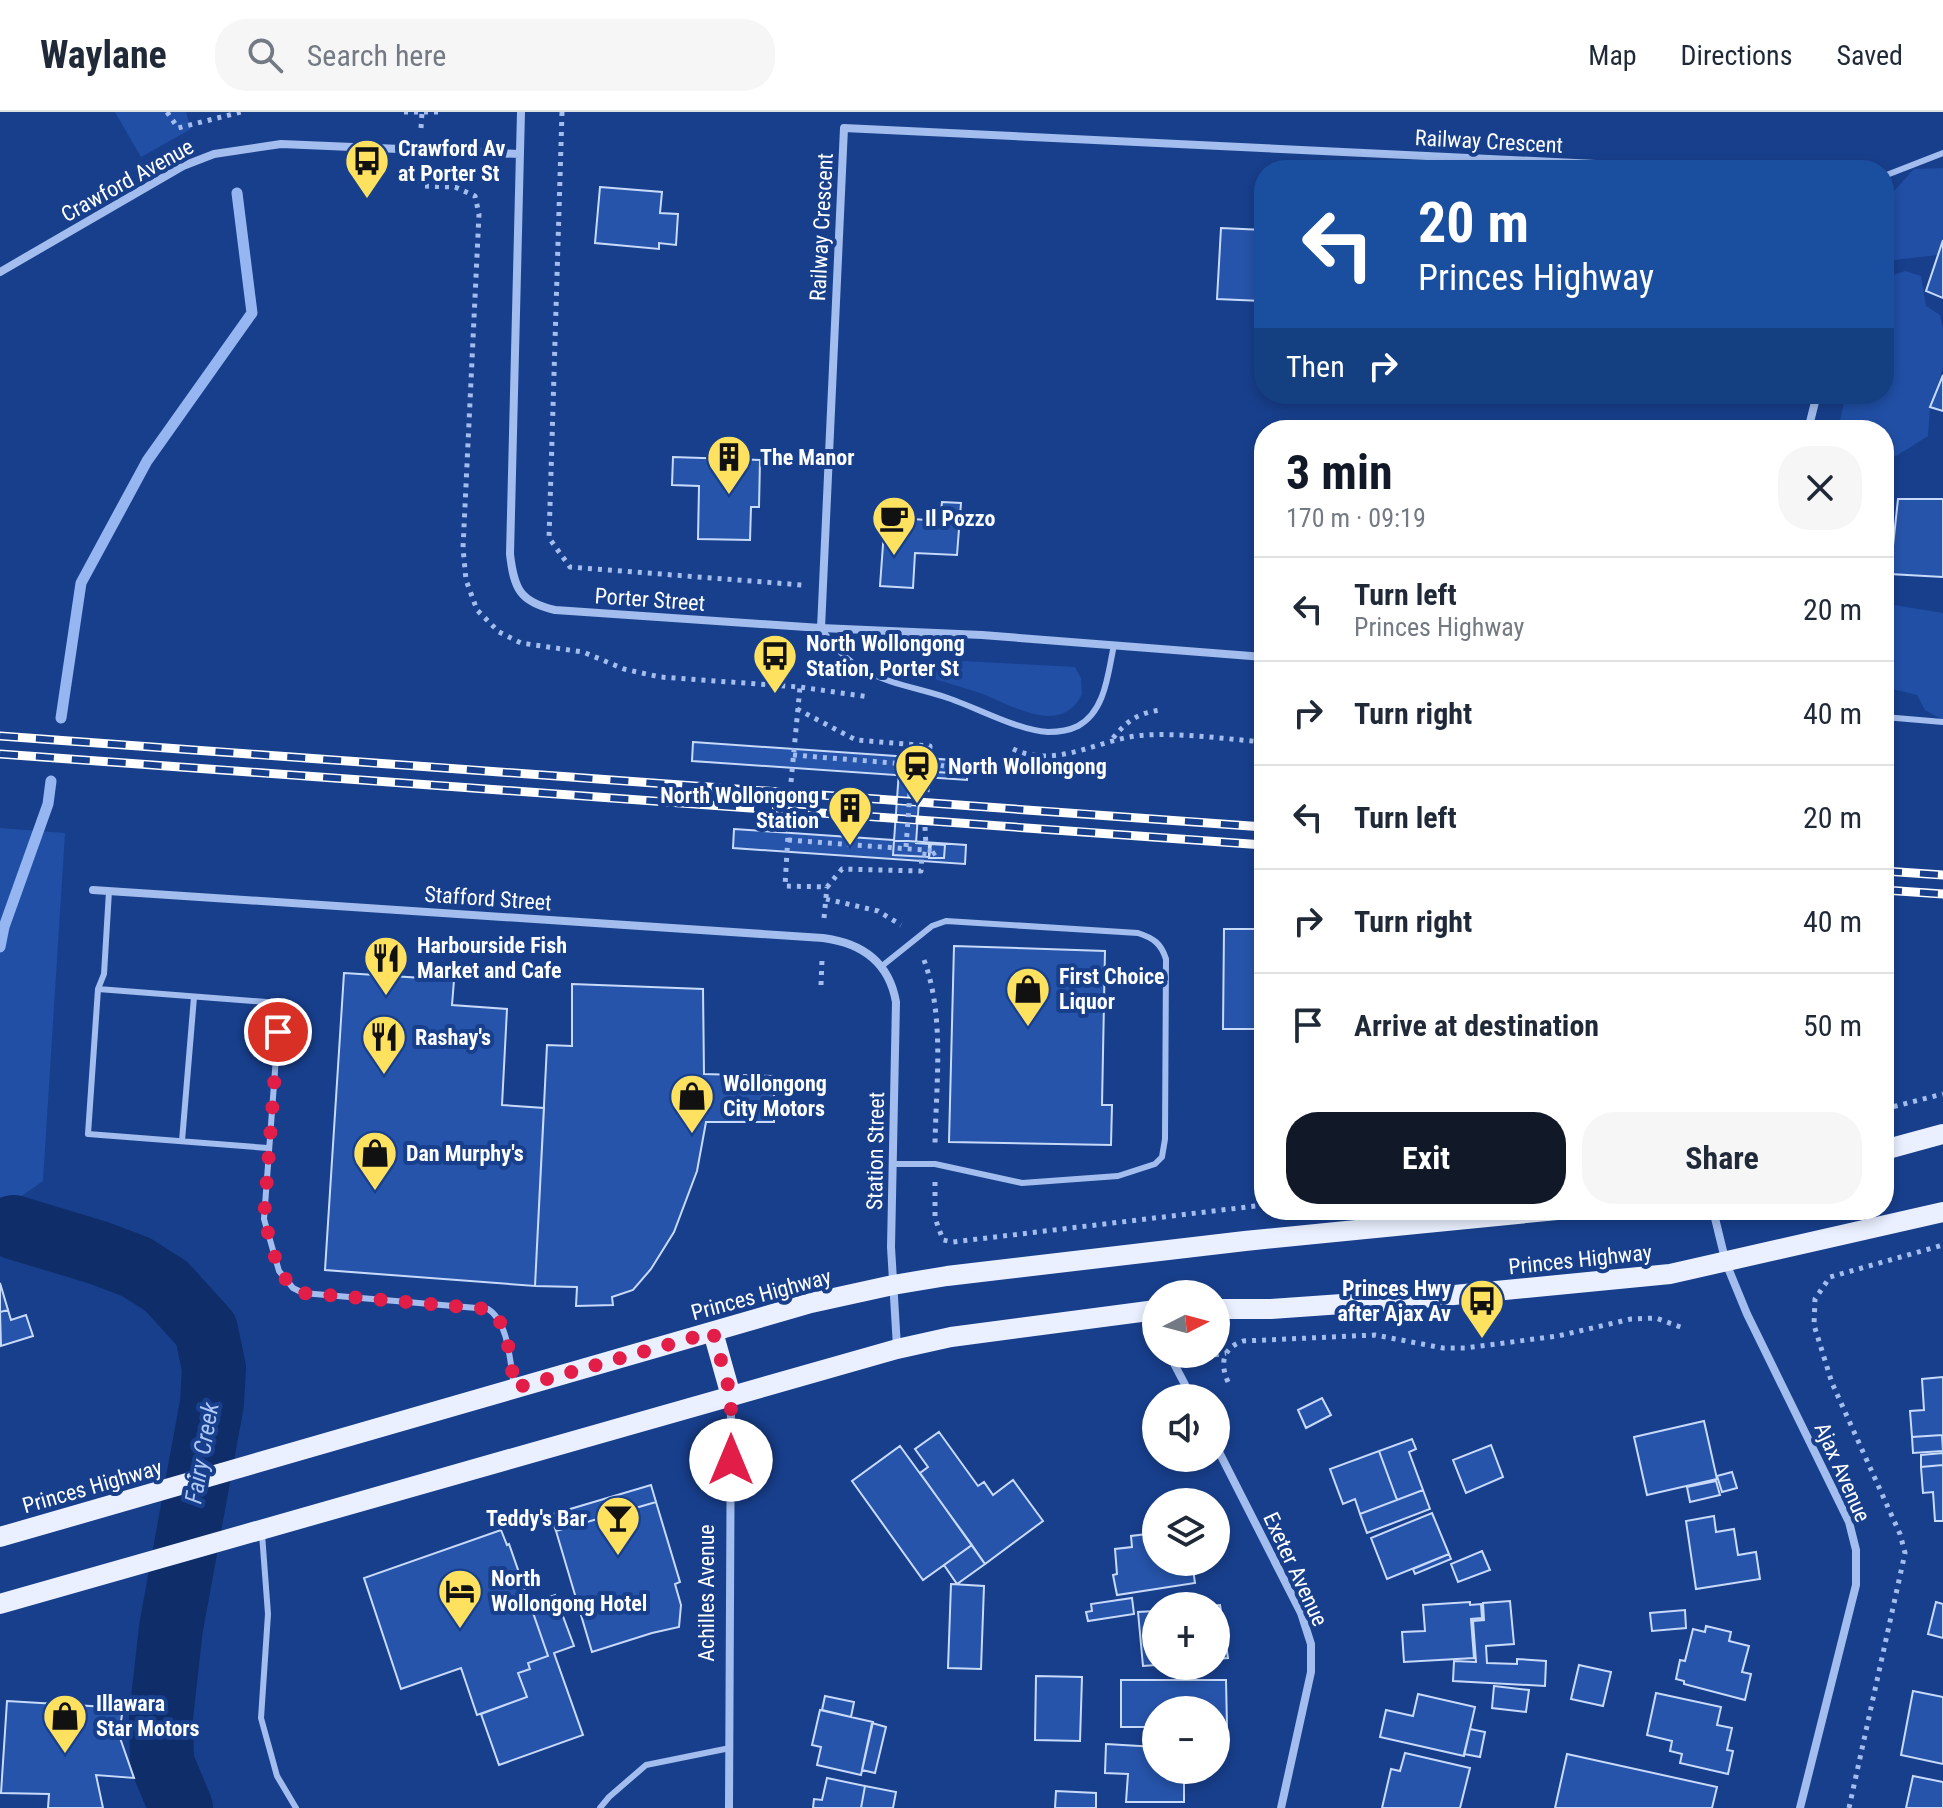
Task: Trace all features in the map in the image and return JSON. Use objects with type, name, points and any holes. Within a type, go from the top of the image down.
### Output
[{"type":"main road","points":[[1894,1147],[1943,1134]]},
{"type":"main road","name":"Princes Highway","points":[[1230,1309],[1413,1299],[1670,1274],[1943,1212]]},
{"type":"main road","name":"Princes Highway","points":[[0,1537],[811,1303],[947,1276],[1422,1220]]},
{"type":"main road","points":[[0,1604],[897,1349],[951,1337],[1142,1317]]},
{"type":"main road","name":"Achilles Avenue","points":[[713,1332],[731,1396]]},
{"type":"street","name":"Porter Street","points":[[521,112],[510,554],[515,583],[530,602],[555,610],[821,628],[982,635],[1254,656]]},
{"type":"street","name":"Railway Crescent","points":[[821,628],[844,128],[1511,160]]},
{"type":"street","name":"Crawford Avenue","points":[[0,272],[183,166],[214,154],[281,144],[519,154]]},
{"type":"street","name":"Stafford Street","points":[[93,890],[823,938],[857,946],[879,963]]},
{"type":"street","name":"Station Street","points":[[879,963],[891,983],[896,1002],[892,1164],[897,1349]]},
{"type":"street","name":"Ajax Avenue","points":[[1715,1220],[1726,1263],[1747,1314],[1849,1522],[1856,1550],[1856,1585],[1800,1808]]},
{"type":"street","name":"Achilles Avenue","points":[[729,1808],[731,1396]]},
{"type":"street","name":"Exeter Avenue","points":[[1229,1472],[1301,1613],[1311,1644],[1311,1672],[1281,1808]]},
{"type":"lane","points":[[1894,172],[1943,153]]},
{"type":"lane","points":[[821,628],[849,662],[882,679],[1048,732],[1078,726],[1089,717],[1103,692],[1114,645]]},
{"type":"lane","points":[[1894,718],[1943,722]]},
{"type":"lane","points":[[109,891],[104,974],[98,989],[88,1134],[268,1148]]},
{"type":"lane","points":[[879,963],[932,926],[946,921],[1138,933],[1156,941],[1166,959],[1165,1139],[1162,1157],[1155,1164],[1118,1176],[1022,1183],[935,1164],[892,1164]]},
{"type":"lane","points":[[98,989],[280,1003],[264,1219],[279,1271],[288,1284],[303,1293],[488,1309],[502,1325],[515,1388]]},
{"type":"lane","points":[[182,1141],[194,997]]},
{"type":"lane","points":[[262,1530],[268,1614],[261,1718],[277,1776],[296,1808]]},
{"type":"lane","points":[[600,1808],[646,1765],[730,1748]]},
{"type":"path","points":[[167,112],[178,128],[241,112]]},
{"type":"path","points":[[404,112],[444,112]]},
{"type":"path","points":[[562,112],[549,538],[570,567],[823,587]]},
{"type":"path","points":[[421,186],[455,187],[475,196],[479,214],[463,548],[466,580],[477,610],[499,632],[521,643],[583,652],[640,674],[800,687],[875,699]]},
{"type":"path","points":[[791,782],[800,687]]},
{"type":"path","points":[[797,709],[856,740],[930,746],[929,763],[944,766]]},
{"type":"path","points":[[1111,740],[1128,720],[1143,712],[1161,710]]},
{"type":"path","points":[[1006,745],[1032,755],[1059,756],[1111,740],[1149,735],[1254,741]]},
{"type":"path","points":[[793,755],[944,766]]},
{"type":"path","points":[[906,847],[912,764]]},
{"type":"path","points":[[927,792],[929,768],[944,766]]},
{"type":"path","points":[[789,818],[785,886],[827,887],[842,869],[921,871],[922,854],[931,855],[938,851]]},
{"type":"path","points":[[925,827],[924,846],[938,851]]},
{"type":"path","points":[[788,840],[938,851]]},
{"type":"path","points":[[1894,1106],[1943,1094]]},
{"type":"path","points":[[943,1240],[953,1242],[1254,1206]]},
{"type":"path","points":[[1815,1299],[1830,1277],[1943,1245]]},
{"type":"path","points":[[1230,1347],[1243,1341],[1375,1335],[1443,1348],[1465,1348],[1558,1336],[1631,1319],[1656,1318],[1683,1328]]},
{"type":"path","points":[[1224,1368],[1228,1382]]},
{"type":"shaded area","points":[[115,112],[186,112],[191,129],[141,157]]},
{"type":"shaded area","points":[[1943,168],[1943,237],[1938,255],[1894,260],[1894,191],[1914,169]]},
{"type":"shaded area","points":[[1905,271],[1921,276],[1926,306],[1940,315],[1943,328],[1943,368],[1930,407],[1928,436],[1896,456],[1894,420],[1840,420],[1844,404],[1894,404],[1894,275]]},
{"type":"shaded area","points":[[1894,605],[1943,613],[1943,720],[1925,710],[1917,695],[1894,689]]},
{"type":"shaded area","points":[[964,661],[1075,667],[1081,678],[1082,694],[1073,707],[1061,714],[1048,716],[1020,710],[980,693],[925,676],[924,672],[947,663]]},
{"type":"shaded area","points":[[0,828],[65,833],[43,1181],[0,1211]]},
{"type":"building","points":[[600,187],[662,192],[660,213],[678,214],[676,245],[659,243],[659,249],[595,243]]},
{"type":"building","points":[[1221,228],[1254,230],[1254,301],[1217,299]]},
{"type":"building","points":[[1943,240],[1943,298],[1926,291]]},
{"type":"building","points":[[1943,375],[1943,411],[1930,407]]},
{"type":"building","name":"The Manor","points":[[673,457],[760,460],[759,507],[751,507],[750,540],[698,539],[699,486],[672,485]]},
{"type":"building","points":[[1898,499],[1943,499],[1943,577],[1894,574]]},
{"type":"building","points":[[942,502],[961,503],[957,555],[915,553],[913,588],[880,586],[885,517],[940,521]]},
{"type":"building","points":[[693,742],[968,761],[967,780],[692,761]]},
{"type":"building","points":[[900,757],[937,760],[936,774],[921,772],[916,843],[929,844],[929,857],[893,855]]},
{"type":"building","points":[[938,759],[951,760],[950,773],[937,772]]},
{"type":"building","name":"North Wollongong Station","points":[[734,829],[966,845],[965,864],[733,848]]},
{"type":"building","points":[[931,844],[945,845],[944,858],[929,858]]},
{"type":"building","points":[[1224,929],[1254,929],[1254,1029],[1223,1029]]},
{"type":"building","name":"First Choice Liquor","points":[[954,946],[1105,951],[1102,1105],[1112,1105],[1111,1145],[949,1142]]},
{"type":"building","points":[[344,973],[454,980],[452,1005],[507,1009],[502,1105],[544,1108],[535,1286],[325,1270]]},
{"type":"building","points":[[572,984],[703,989],[704,1074],[774,1076],[774,1122],[706,1122],[697,1171],[674,1232],[651,1269],[633,1290],[612,1297],[613,1305],[576,1306],[577,1287],[535,1286],[547,1045],[572,1046]]},
{"type":"building","points":[[0,1283],[8,1310],[0,1312]]},
{"type":"building","points":[[8,1310],[11,1320],[26,1315],[33,1336],[1,1346],[0,1312]]},
{"type":"building","points":[[1943,1377],[1943,1435],[1912,1437],[1910,1411],[1924,1410],[1922,1379]]},
{"type":"building","points":[[1322,1398],[1331,1415],[1306,1428],[1298,1410]]},
{"type":"building","points":[[1704,1421],[1717,1479],[1647,1495],[1634,1437]]},
{"type":"building","points":[[939,1432],[978,1486],[984,1482],[993,1495],[1013,1480],[1043,1521],[985,1564],[920,1473],[928,1467],[915,1449]]},
{"type":"building","points":[[1942,1435],[1943,1451],[1913,1453],[1912,1437]]},
{"type":"building","points":[[1412,1439],[1416,1449],[1409,1452],[1423,1490],[1397,1500],[1379,1451]]},
{"type":"building","points":[[1491,1445],[1503,1477],[1466,1493],[1453,1460]]},
{"type":"building","points":[[900,1446],[972,1545],[923,1580],[852,1481]]},
{"type":"building","points":[[1379,1451],[1397,1500],[1360,1514],[1355,1499],[1343,1504],[1330,1469]]},
{"type":"building","points":[[1943,1453],[1943,1465],[1921,1467],[1921,1455]]},
{"type":"building","points":[[1943,1465],[1943,1521],[1935,1521],[1933,1492],[1923,1493],[1921,1467]]},
{"type":"building","points":[[1732,1472],[1737,1488],[1722,1492],[1717,1476]]},
{"type":"building","points":[[1716,1481],[1720,1495],[1690,1502],[1687,1487]]},
{"type":"building","points":[[651,1485],[656,1502],[556,1531],[550,1515]]},
{"type":"building","points":[[1423,1490],[1430,1509],[1367,1533],[1360,1514]]},
{"type":"building","name":"Teddy's Bar","points":[[656,1502],[680,1582],[675,1584],[681,1605],[679,1627],[592,1652],[556,1531]]},
{"type":"building","points":[[1432,1513],[1449,1554],[1387,1579],[1371,1538]]},
{"type":"building","points":[[1714,1516],[1716,1532],[1734,1529],[1738,1555],[1756,1552],[1760,1579],[1696,1589],[1686,1521]]},
{"type":"building","name":"North Wollongong Hotel","points":[[501,1530],[509,1544],[548,1656],[528,1663],[530,1669],[518,1673],[527,1697],[477,1715],[461,1668],[401,1689],[364,1578]]},
{"type":"building","points":[[1142,1535],[1142,1576],[1194,1576],[1195,1583],[1117,1595],[1113,1575],[1117,1574],[1115,1549],[1132,1547],[1131,1536]]},
{"type":"building","points":[[972,1545],[985,1564],[957,1584],[944,1565]]},
{"type":"building","points":[[1482,1551],[1490,1570],[1458,1582],[1451,1564]]},
{"type":"building","points":[[1449,1554],[1451,1559],[1415,1574],[1413,1569]]},
{"type":"building","points":[[951,1584],[984,1586],[981,1669],[948,1668]]},
{"type":"building","points":[[555,1595],[574,1646],[554,1653],[583,1735],[499,1765],[481,1714],[527,1697],[518,1673],[530,1669],[528,1663],[548,1656],[530,1604]]},
{"type":"building","points":[[1132,1598],[1134,1614],[1088,1621],[1086,1612],[1092,1611],[1091,1604]]},
{"type":"building","points":[[1510,1601],[1514,1644],[1486,1646],[1487,1663],[1517,1664],[1517,1659],[1546,1661],[1545,1686],[1453,1681],[1454,1661],[1476,1662],[1473,1621],[1484,1620],[1483,1603]]},
{"type":"building","points":[[1470,1602],[1470,1605],[1481,1604],[1482,1618],[1471,1619],[1474,1658],[1404,1662],[1402,1632],[1425,1631],[1423,1605]]},
{"type":"building","points":[[1936,1602],[1943,1604],[1943,1638],[1928,1634]]},
{"type":"building","points":[[1685,1610],[1686,1628],[1652,1631],[1650,1613]]},
{"type":"building","points":[[1138,1612],[1142,1612],[1142,1655]]},
{"type":"building","points":[[1706,1626],[1731,1632],[1729,1641],[1749,1646],[1742,1672],[1751,1674],[1745,1700],[1684,1684],[1684,1681],[1676,1679],[1680,1660],[1685,1661],[1693,1629],[1705,1632]]},
{"type":"building","points":[[1579,1665],[1611,1672],[1603,1706],[1571,1699]]},
{"type":"building","points":[[1036,1676],[1082,1677],[1080,1741],[1035,1740]]},
{"type":"building","points":[[1121,1680],[1226,1680],[1226,1696],[1142,1696],[1142,1727],[1121,1727]]},
{"type":"building","points":[[1494,1686],[1529,1690],[1526,1712],[1492,1708]]},
{"type":"building","points":[[1913,1691],[1943,1697],[1943,1764],[1901,1755]]},
{"type":"building","points":[[1656,1693],[1721,1707],[1717,1725],[1732,1728],[1727,1750],[1733,1751],[1728,1774],[1680,1763],[1682,1754],[1670,1751],[1672,1741],[1647,1735]]},
{"type":"building","points":[[1418,1694],[1475,1707],[1464,1756],[1380,1737],[1386,1710],[1413,1716]]},
{"type":"building","points":[[825,1696],[854,1702],[851,1717],[822,1710]]},
{"type":"building","name":"Illawara Star Motors","points":[[7,1701],[123,1708],[119,1735],[134,1778],[96,1775],[103,1808],[48,1808],[49,1794],[1,1793]]},
{"type":"building","points":[[820,1710],[873,1722],[861,1775],[817,1765],[821,1747],[812,1745]]},
{"type":"building","points":[[872,1723],[886,1727],[875,1773],[862,1770]]},
{"type":"building","points":[[1470,1729],[1485,1732],[1480,1757],[1464,1754]]},
{"type":"building","points":[[1106,1744],[1142,1746],[1142,1784],[1184,1784],[1184,1802],[1126,1802],[1128,1774],[1105,1773]]},
{"type":"building","points":[[1405,1753],[1470,1768],[1460,1808],[1382,1808],[1391,1769],[1400,1771]]},
{"type":"building","points":[[1567,1754],[1717,1787],[1712,1808],[1555,1808]]},
{"type":"building","points":[[1913,1776],[1943,1782],[1943,1808],[1906,1808]]},
{"type":"building","points":[[827,1778],[865,1786],[861,1808],[813,1808],[814,1799],[822,1800]]},
{"type":"building","points":[[865,1786],[896,1792],[893,1808],[861,1808]]},
{"type":"building","points":[[1056,1791],[1096,1793],[1096,1808],[1055,1808]]},
{"type":"waterway","points":[[61,718],[81,583],[147,461],[252,313],[237,193]]},
{"type":"waterway","points":[[0,947],[4,927],[48,804],[51,781]]},
{"type":"waterway","points":[[0,1217],[13,1227]]},
{"type":"waterway","name":"Fairy Creek","points":[[13,1227],[136,1267],[166,1286],[206,1330],[214,1368],[212,1403],[171,1628],[161,1717],[162,1762],[181,1808]]},
{"type":"railway","points":[[0,736],[1254,826]]},
{"type":"railway","points":[[0,754],[1254,844]]},
{"type":"railway","points":[[1894,872],[1943,875]]},
{"type":"railway","points":[[1894,891],[1943,894]]},
{"type":"place","name":"Crawford Av at Porter St","points":[[367,200]]},
{"type":"place","name":"The Manor","points":[[729,496]]},
{"type":"place","name":"Il Pozzo","points":[[894,557]]},
{"type":"place","name":"North Wollongong Station, Porter St","points":[[775,695]]},
{"type":"place","name":"North Wollongong","points":[[917,805]]},
{"type":"place","name":"North Wollongong Station","points":[[850,847]]},
{"type":"place","name":"Harbourside Fish Market and Cafe","points":[[386,997]]},
{"type":"place","name":"First Choice Liquor","points":[[1028,1028]]},
{"type":"place","name":"Rashay's","points":[[384,1076]]},
{"type":"place","name":"Wollongong City Motors","points":[[692,1135]]},
{"type":"place","name":"Dan Murphy's","points":[[375,1192]]},
{"type":"place","name":"Princes Hwy after Ajax Av","points":[[1482,1340]]},
{"type":"place","name":"Teddy's Bar","points":[[618,1557]]},
{"type":"place","name":"North Wollongong Hotel","points":[[460,1630]]},
{"type":"place","name":"Illawara Star Motors","points":[[65,1755]]},
{"type":"route","points":[[278,1032],[263,1209],[279,1271],[288,1284],[303,1293],[488,1309],[502,1325],[515,1388],[713,1332],[731,1396],[731,1460]]}]
